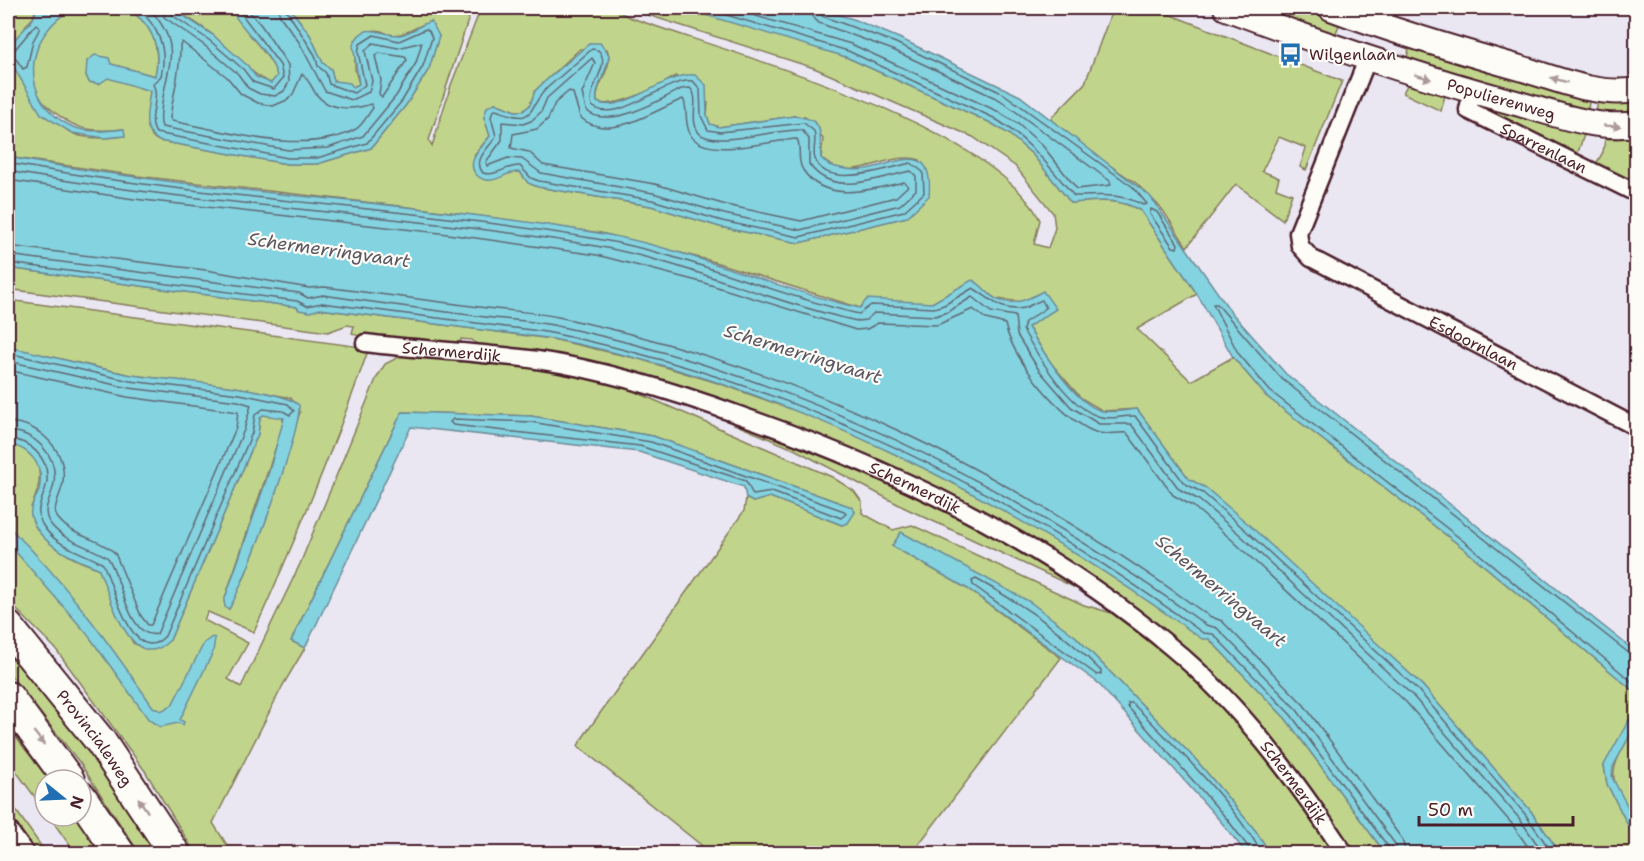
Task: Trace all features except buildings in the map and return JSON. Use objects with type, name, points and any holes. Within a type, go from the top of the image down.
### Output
[{"type":"highway","name":"Provincialeweg","points":[[8,627],[101,742],[175,854]]},
{"type":"highway","points":[[8,698],[60,768]]},
{"type":"highway","points":[[93,815],[120,854]]},
{"type":"street","name":"Populierenweg","points":[[1226,8],[1367,60],[1472,91],[1590,123],[1619,127],[1636,124]]},
{"type":"street","name":"Populierenweg","points":[[1331,8],[1383,16],[1575,84],[1614,92],[1636,90]]},
{"type":"street","points":[[1367,60],[1383,16]]},
{"type":"street","name":"Esdoornlaan","points":[[1367,60],[1298,233],[1300,246],[1311,258],[1636,427]]},
{"type":"street","name":"Sparrenlaan","points":[[1472,91],[1468,110],[1636,193]]},
{"type":"street","name":"Schermerdijk","points":[[365,343],[536,360],[655,387],[827,445],[924,490],[1023,545],[1087,585],[1173,648],[1205,678],[1277,758],[1345,854]]},
{"type":"street","points":[[8,828],[26,854]]},
{"type":"green space","points":[[80,7],[121,7],[134,11],[142,18],[153,35],[157,56],[155,76],[111,64],[86,75],[89,82],[99,84],[107,77],[150,91],[147,118],[152,137],[159,141],[287,164],[317,164],[371,148],[406,105],[429,69],[439,36],[424,24],[401,34],[394,35],[377,30],[365,34],[355,40],[355,70],[359,84],[353,87],[334,81],[331,69],[323,63],[310,35],[290,8],[472,8],[429,140],[432,146],[451,85],[481,8],[612,8],[629,17],[791,72],[915,122],[969,152],[1012,185],[1040,220],[1034,244],[1048,248],[1055,228],[1053,213],[1015,166],[973,137],[814,68],[626,8],[682,8],[819,47],[846,57],[991,123],[1009,134],[1033,155],[1071,203],[1116,202],[1141,211],[1197,294],[1137,329],[1191,381],[1233,357],[1266,396],[1463,548],[1636,693],[1636,822],[1619,793],[1614,774],[1619,755],[1635,726],[1604,766],[1607,784],[1636,841],[1636,853],[1560,853],[1530,810],[1422,685],[1206,488],[1189,479],[1137,409],[1103,411],[1081,398],[1050,362],[1028,327],[1023,302],[996,299],[972,281],[932,303],[860,308],[708,260],[601,233],[443,211],[137,176],[8,157],[8,8],[36,8],[33,18],[26,25],[13,66],[50,113],[72,133],[91,138],[124,136],[123,129],[99,130],[72,124],[45,104],[39,96],[34,81],[33,65],[37,48],[51,23],[65,12]],"holes":[[[580,49],[607,49],[609,56],[607,70],[598,89],[597,102],[605,104],[625,100],[676,76],[708,103],[707,115],[710,124],[719,127],[794,116],[805,117],[823,139],[821,158],[833,166],[857,169],[895,159],[920,160],[907,217],[799,243],[720,227],[651,206],[538,187],[528,183],[520,172],[512,171],[500,177],[474,155],[490,136],[484,117],[495,103],[515,111],[523,111],[530,105],[535,91]]]},
{"type":"green space","points":[[172,8],[230,8],[271,62],[276,70],[276,79],[271,83],[258,76],[210,33]]},
{"type":"green space","points":[[1113,8],[1153,8],[1342,81],[1306,170],[1300,167],[1306,148],[1279,137],[1262,171],[1279,178],[1276,188],[1292,194],[1283,220],[1236,184],[1187,247],[1162,209],[1136,183],[1099,158],[1050,119],[1085,83]]},
{"type":"green space","points":[[1248,8],[1315,8],[1342,18],[1333,40]]},
{"type":"green space","points":[[1411,41],[1590,95],[1587,116],[1405,65]]},
{"type":"green space","points":[[1407,85],[1445,95],[1441,111],[1403,93]]},
{"type":"green space","points":[[1598,97],[1636,97],[1636,115],[1596,117]]},
{"type":"green space","points":[[1490,108],[1584,135],[1577,155],[1491,113]]},
{"type":"green space","points":[[1636,138],[1636,184],[1596,164],[1603,152],[1605,139]]},
{"type":"green space","points":[[8,268],[297,307],[299,310],[319,309],[552,339],[639,359],[721,384],[830,423],[953,481],[1042,531],[1209,639],[1286,719],[1385,853],[1352,853],[1265,737],[1110,596],[793,427],[483,349],[472,340],[461,339],[460,343],[464,346],[388,341],[360,337],[352,333],[354,326],[347,325],[328,332],[8,289]]},
{"type":"green space","points":[[8,300],[369,348],[314,492],[254,632],[208,612],[204,620],[248,643],[228,679],[241,687],[300,564],[376,379],[385,364],[405,354],[560,368],[601,377],[832,477],[854,491],[862,502],[862,513],[893,530],[912,525],[1084,605],[1119,615],[1174,655],[1242,725],[1338,853],[1270,853],[1255,830],[1197,761],[1075,636],[901,533],[892,546],[968,589],[1061,658],[912,853],[711,853],[578,746],[744,511],[746,498],[753,502],[770,497],[842,525],[855,512],[852,507],[653,436],[531,416],[402,412],[291,641],[305,648],[283,685],[213,823],[232,853],[195,853],[145,771],[55,648],[8,601],[8,444],[29,452],[35,459],[39,476],[36,496],[31,507],[50,539],[72,558],[98,568],[133,643],[152,648],[161,646],[170,640],[258,434],[260,418],[263,415],[282,417],[284,423],[224,601],[229,609],[245,576],[300,412],[291,398],[241,388],[131,375],[8,347]]},
{"type":"green space","points":[[658,392],[791,437],[976,523],[1091,595],[905,508],[796,450]]},
{"type":"green space","points":[[8,643],[45,688],[163,853],[139,853],[93,783],[93,768],[83,768],[8,672]]},
{"type":"green space","points":[[8,727],[40,768],[33,768],[33,794],[8,760]]},
{"type":"green space","points":[[8,799],[46,853],[35,853],[8,814]]},
{"type":"green space","points":[[57,828],[83,828],[100,853],[75,853]]},
{"type":"water","points":[[36,8],[75,8],[58,19],[45,34],[37,50],[34,68],[35,85],[42,101],[55,116],[73,127],[92,131],[124,129],[125,136],[105,138],[72,133],[41,114],[9,59],[12,44],[35,15]]},
{"type":"water","points":[[125,8],[172,8],[213,35],[248,66],[256,77],[271,83],[277,76],[274,67],[230,8],[290,8],[310,35],[323,63],[331,69],[334,81],[350,83],[353,87],[359,84],[353,45],[363,32],[368,30],[400,35],[431,21],[439,36],[429,69],[406,105],[371,148],[317,164],[287,164],[159,141],[149,131],[147,125],[150,91],[108,78],[99,84],[89,82],[86,75],[87,61],[95,55],[109,58],[111,64],[155,76],[157,55],[152,36],[142,20]]},
{"type":"water","points":[[682,8],[815,8],[853,19],[899,38],[1020,96],[1150,196],[1231,312],[1286,374],[1636,652],[1636,693],[1463,548],[1266,396],[1233,357],[1197,294],[1141,211],[1116,202],[1071,203],[1033,155],[1009,134],[991,123],[846,57]]},
{"type":"water","points":[[590,43],[600,43],[609,55],[597,91],[597,102],[619,103],[671,80],[695,75],[706,85],[707,115],[710,124],[719,127],[794,116],[812,120],[819,129],[821,158],[829,165],[856,170],[902,160],[920,161],[926,167],[929,196],[907,217],[799,243],[720,227],[651,206],[538,187],[528,183],[520,172],[490,180],[479,177],[472,167],[475,156],[490,136],[484,117],[487,107],[495,103],[515,111],[523,111],[530,105],[535,91]]},
{"type":"water","name":"Schermerringvaart","points":[[8,157],[155,179],[451,212],[598,233],[664,248],[794,290],[860,308],[867,299],[932,303],[972,280],[996,299],[1002,301],[1015,302],[1043,291],[1056,309],[1028,327],[1071,388],[1093,407],[1103,411],[1137,409],[1189,479],[1206,488],[1247,523],[1422,685],[1530,810],[1560,853],[1385,853],[1286,719],[1209,639],[1202,639],[1052,539],[974,495],[894,454],[812,417],[728,386],[642,360],[553,339],[320,309],[310,312],[299,310],[297,307],[8,268]]},
{"type":"water","points":[[8,347],[133,375],[268,393],[299,405],[291,444],[271,507],[247,571],[229,609],[225,607],[224,601],[268,475],[284,418],[263,415],[260,418],[258,434],[170,640],[156,649],[143,649],[133,641],[123,627],[98,568],[58,549],[41,535],[35,526],[31,512],[39,490],[38,466],[23,449],[8,444]]},
{"type":"water","points":[[402,412],[531,416],[653,436],[852,507],[855,512],[848,523],[842,525],[770,497],[753,502],[746,498],[744,487],[639,452],[411,427],[305,648],[291,641]]},
{"type":"water","points":[[8,526],[67,590],[153,707],[161,711],[172,705],[204,643],[212,637],[215,638],[213,652],[180,720],[184,722],[183,725],[178,723],[160,727],[149,720],[88,635],[8,543]]},
{"type":"water","points":[[901,532],[1030,602],[1075,636],[1197,761],[1255,830],[1270,853],[1246,853],[1097,682],[968,589],[892,546]]},
{"type":"water","points":[[1629,720],[1635,726],[1613,767],[1612,777],[1636,822],[1636,841],[1607,784],[1604,765]]},
{"type":"place","name":"Wilgenlaan","points":[[1291,54]]}]
